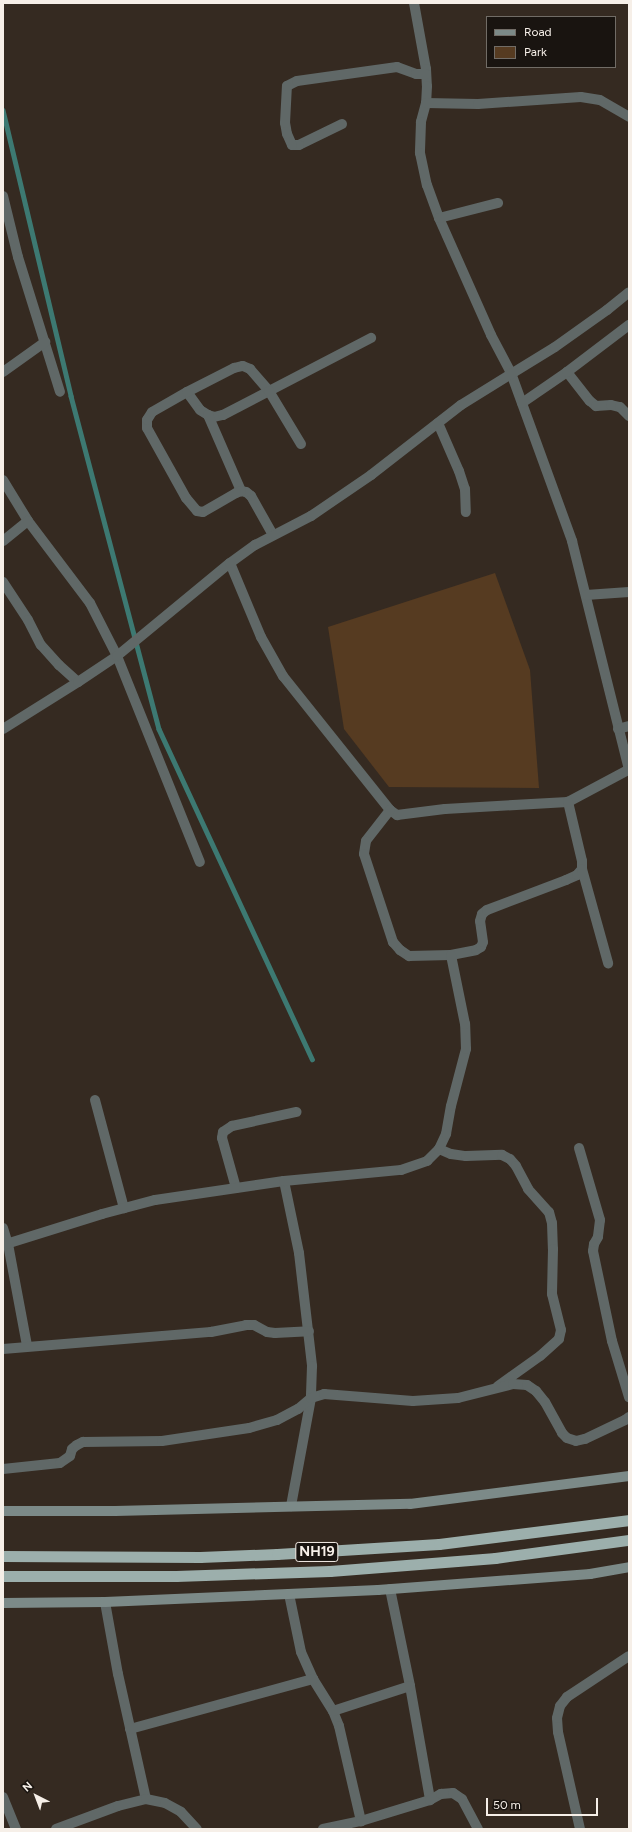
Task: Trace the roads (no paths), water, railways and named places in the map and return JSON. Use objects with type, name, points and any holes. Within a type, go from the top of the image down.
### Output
[{"type":"highway","name":"NH19","points":[[3,1556],[200,1557],[277,1554],[439,1544],[629,1520]]},
{"type":"highway","name":"NH19","points":[[3,1576],[176,1576],[330,1571],[495,1558],[629,1540]]},
{"type":"main road","points":[[3,1511],[410,1504],[629,1476]]},
{"type":"main road","points":[[3,1603],[105,1602],[390,1589],[590,1574],[629,1568]]},
{"type":"street","points":[[230,563],[261,637],[283,676],[390,810],[397,815],[445,809],[568,802],[628,770],[572,540],[511,373],[491,336],[439,218],[427,185],[420,153],[421,122],[426,103],[426,74],[421,34],[414,3]]},
{"type":"street","points":[[342,124],[299,145],[292,145],[287,134],[285,122],[287,86],[297,81],[397,67],[410,72],[426,74]]},
{"type":"street","points":[[426,103],[478,104],[581,97],[600,100],[629,117]]},
{"type":"street","points":[[3,196],[18,257],[60,392]]},
{"type":"street","points":[[439,218],[498,203]]},
{"type":"street","points":[[3,729],[117,656],[255,544],[311,516],[371,475],[461,405],[555,347],[607,310],[629,292]]},
{"type":"street","points":[[522,403],[567,372],[629,325]]},
{"type":"street","points":[[187,392],[200,410],[214,417],[223,415],[371,338]]},
{"type":"street","points":[[3,372],[45,342]]},
{"type":"street","points":[[241,491],[203,512],[197,511],[186,498],[147,428],[147,420],[152,412],[234,368],[243,366],[250,369],[270,391],[301,444]]},
{"type":"street","points":[[567,372],[596,406],[611,405],[620,407],[629,416]]},
{"type":"street","points":[[208,415],[241,491],[251,496],[273,535]]},
{"type":"street","points":[[438,423],[465,489],[466,512]]},
{"type":"street","points":[[3,480],[28,522],[90,603],[117,656],[200,862]]},
{"type":"street","points":[[3,541],[28,522]]},
{"type":"street","points":[[3,582],[6,592],[41,645],[58,665],[78,682]]},
{"type":"street","points":[[586,595],[629,592]]},
{"type":"street","points":[[618,729],[629,726]]},
{"type":"street","points":[[568,802],[582,861],[582,869],[608,963]]},
{"type":"street","points":[[390,810],[366,841],[364,854],[393,942],[400,950],[409,956],[451,955],[476,950],[481,947],[483,942],[480,920],[482,914],[488,910],[566,880],[577,875],[582,869]]},
{"type":"street","points":[[5,1244],[155,1200],[284,1181],[401,1170],[427,1161],[439,1149],[446,1134],[451,1106],[466,1049],[465,1024],[451,955]]},
{"type":"street","points":[[95,1100],[124,1208]]},
{"type":"street","points":[[236,1188],[222,1138],[223,1132],[232,1126],[296,1112]]},
{"type":"street","points":[[579,1148],[600,1220],[600,1230],[593,1251],[612,1340],[629,1396]]},
{"type":"street","points":[[439,1149],[451,1154],[466,1156],[502,1155],[510,1159],[516,1166],[528,1189],[549,1212],[552,1223],[552,1294],[561,1330],[559,1339],[540,1356],[495,1388]]},
{"type":"street","points":[[284,1181],[299,1252],[312,1366],[311,1398],[291,1506]]},
{"type":"street","points":[[3,1228],[5,1244],[27,1346]]},
{"type":"street","points":[[3,1349],[211,1332],[246,1325],[254,1325],[267,1332],[275,1333],[309,1331]]},
{"type":"street","points":[[3,1470],[60,1463],[70,1456],[72,1449],[83,1442],[162,1441],[249,1428],[276,1420],[298,1409],[311,1398],[324,1394],[413,1401],[458,1398],[513,1384],[527,1385],[536,1391],[545,1402],[567,1438],[576,1441],[618,1424],[629,1417]]},
{"type":"street","points":[[390,1589],[410,1686],[430,1800]]},
{"type":"street","points":[[289,1594],[301,1652],[313,1679],[333,1711],[339,1726],[361,1821]]},
{"type":"street","points":[[105,1602],[130,1729],[146,1799]]},
{"type":"street","points":[[580,1829],[556,1718],[560,1706],[567,1696],[629,1656]]},
{"type":"street","points":[[130,1729],[313,1679]]},
{"type":"street","points":[[333,1711],[410,1686]]},
{"type":"street","points":[[323,1829],[361,1821],[430,1800],[441,1794],[453,1793],[462,1799],[478,1829]]},
{"type":"street","points":[[3,1797],[16,1829]]},
{"type":"street","points":[[56,1829],[118,1806],[146,1799],[165,1803],[181,1812],[197,1829]]},
{"type":"waterway","points":[[3,110],[71,396],[159,729],[312,1059]]}]
